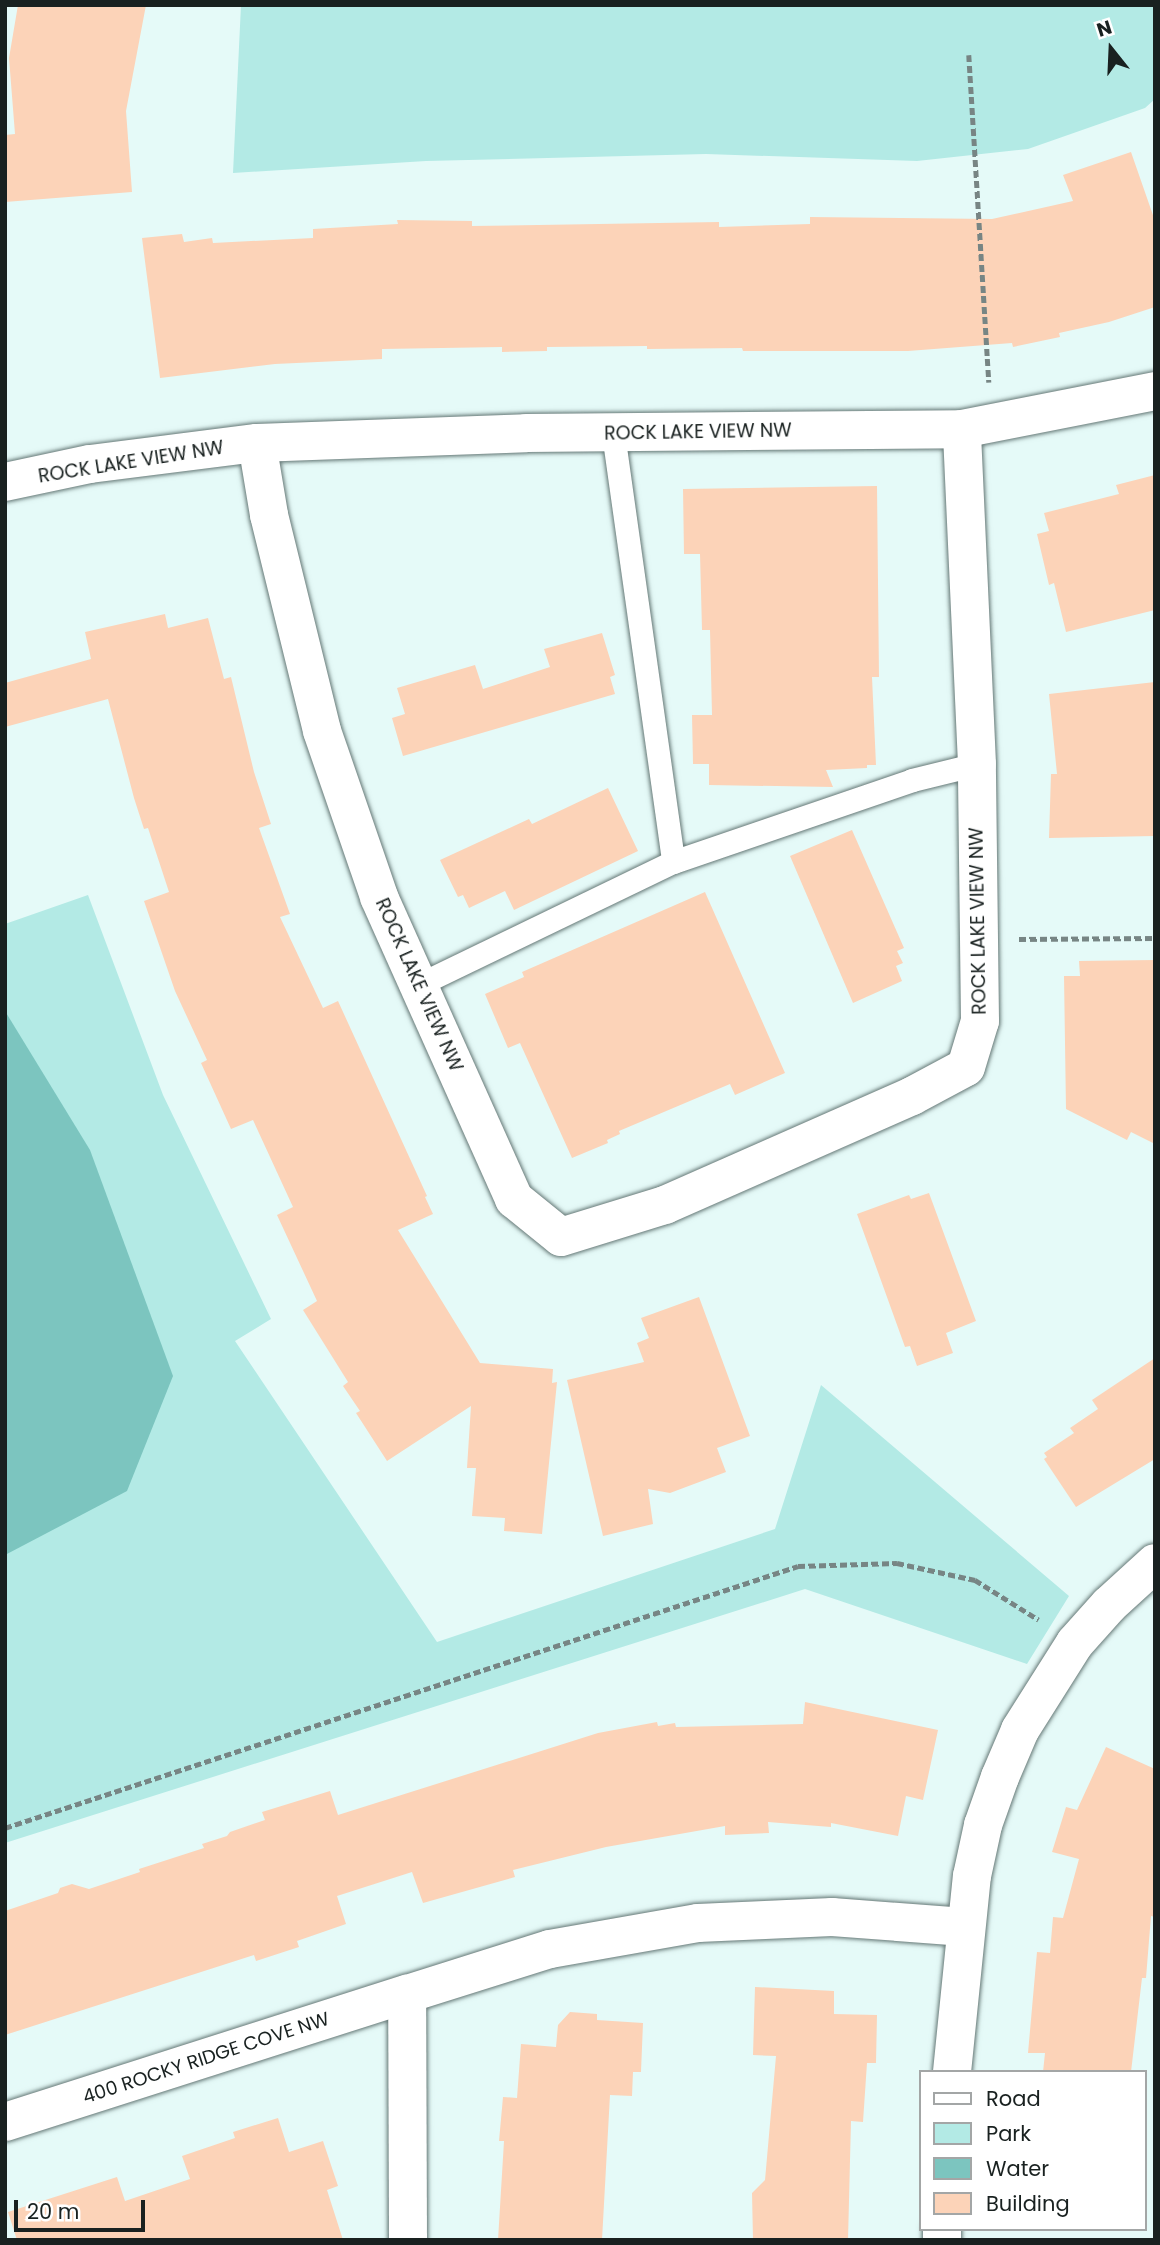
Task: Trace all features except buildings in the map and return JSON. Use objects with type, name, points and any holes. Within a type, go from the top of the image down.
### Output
[{"type":"street","points":[[962,429],[1155,391]]},
{"type":"street","name":"ROCK LAKE VIEW NW","points":[[5,482],[90,464],[257,443],[613,433],[962,429],[977,764],[980,1021],[967,1067],[912,1096],[666,1205],[561,1237],[514,1199],[379,897],[322,731],[269,515],[257,443]]},
{"type":"street","points":[[952,2070],[965,1927],[983,1825],[1000,1777],[1020,1730],[1075,1643],[1109,1605],[1155,1563]]},
{"type":"street","name":"400 ROCKY RIDGE COVE NW","points":[[5,2122],[550,1949],[698,1923],[832,1917],[965,1927]]},
{"type":"street","points":[[407,1994],[408,2240]]},
{"type":"lane","points":[[613,433],[673,862]]},
{"type":"lane","points":[[418,985],[673,862],[912,780],[977,764]]},
{"type":"path","points":[[962,429],[990,391],[969,55]]},
{"type":"path","points":[[979,940],[1155,938]]},
{"type":"path","points":[[5,1828],[798,1566],[897,1563],[975,1580],[1075,1643]]},
{"type":"green space","points":[[241,5],[1155,5],[1155,99],[1145,108],[1028,149],[917,161],[706,154],[426,161],[233,173]]},
{"type":"green space","points":[[88,895],[163,1095],[271,1319],[235,1341],[437,1642],[775,1529],[821,1385],[1069,1596],[1027,1664],[805,1589],[5,1843],[5,924]]},
{"type":"water","points":[[5,1011],[90,1150],[173,1376],[127,1491],[5,1555]]}]
